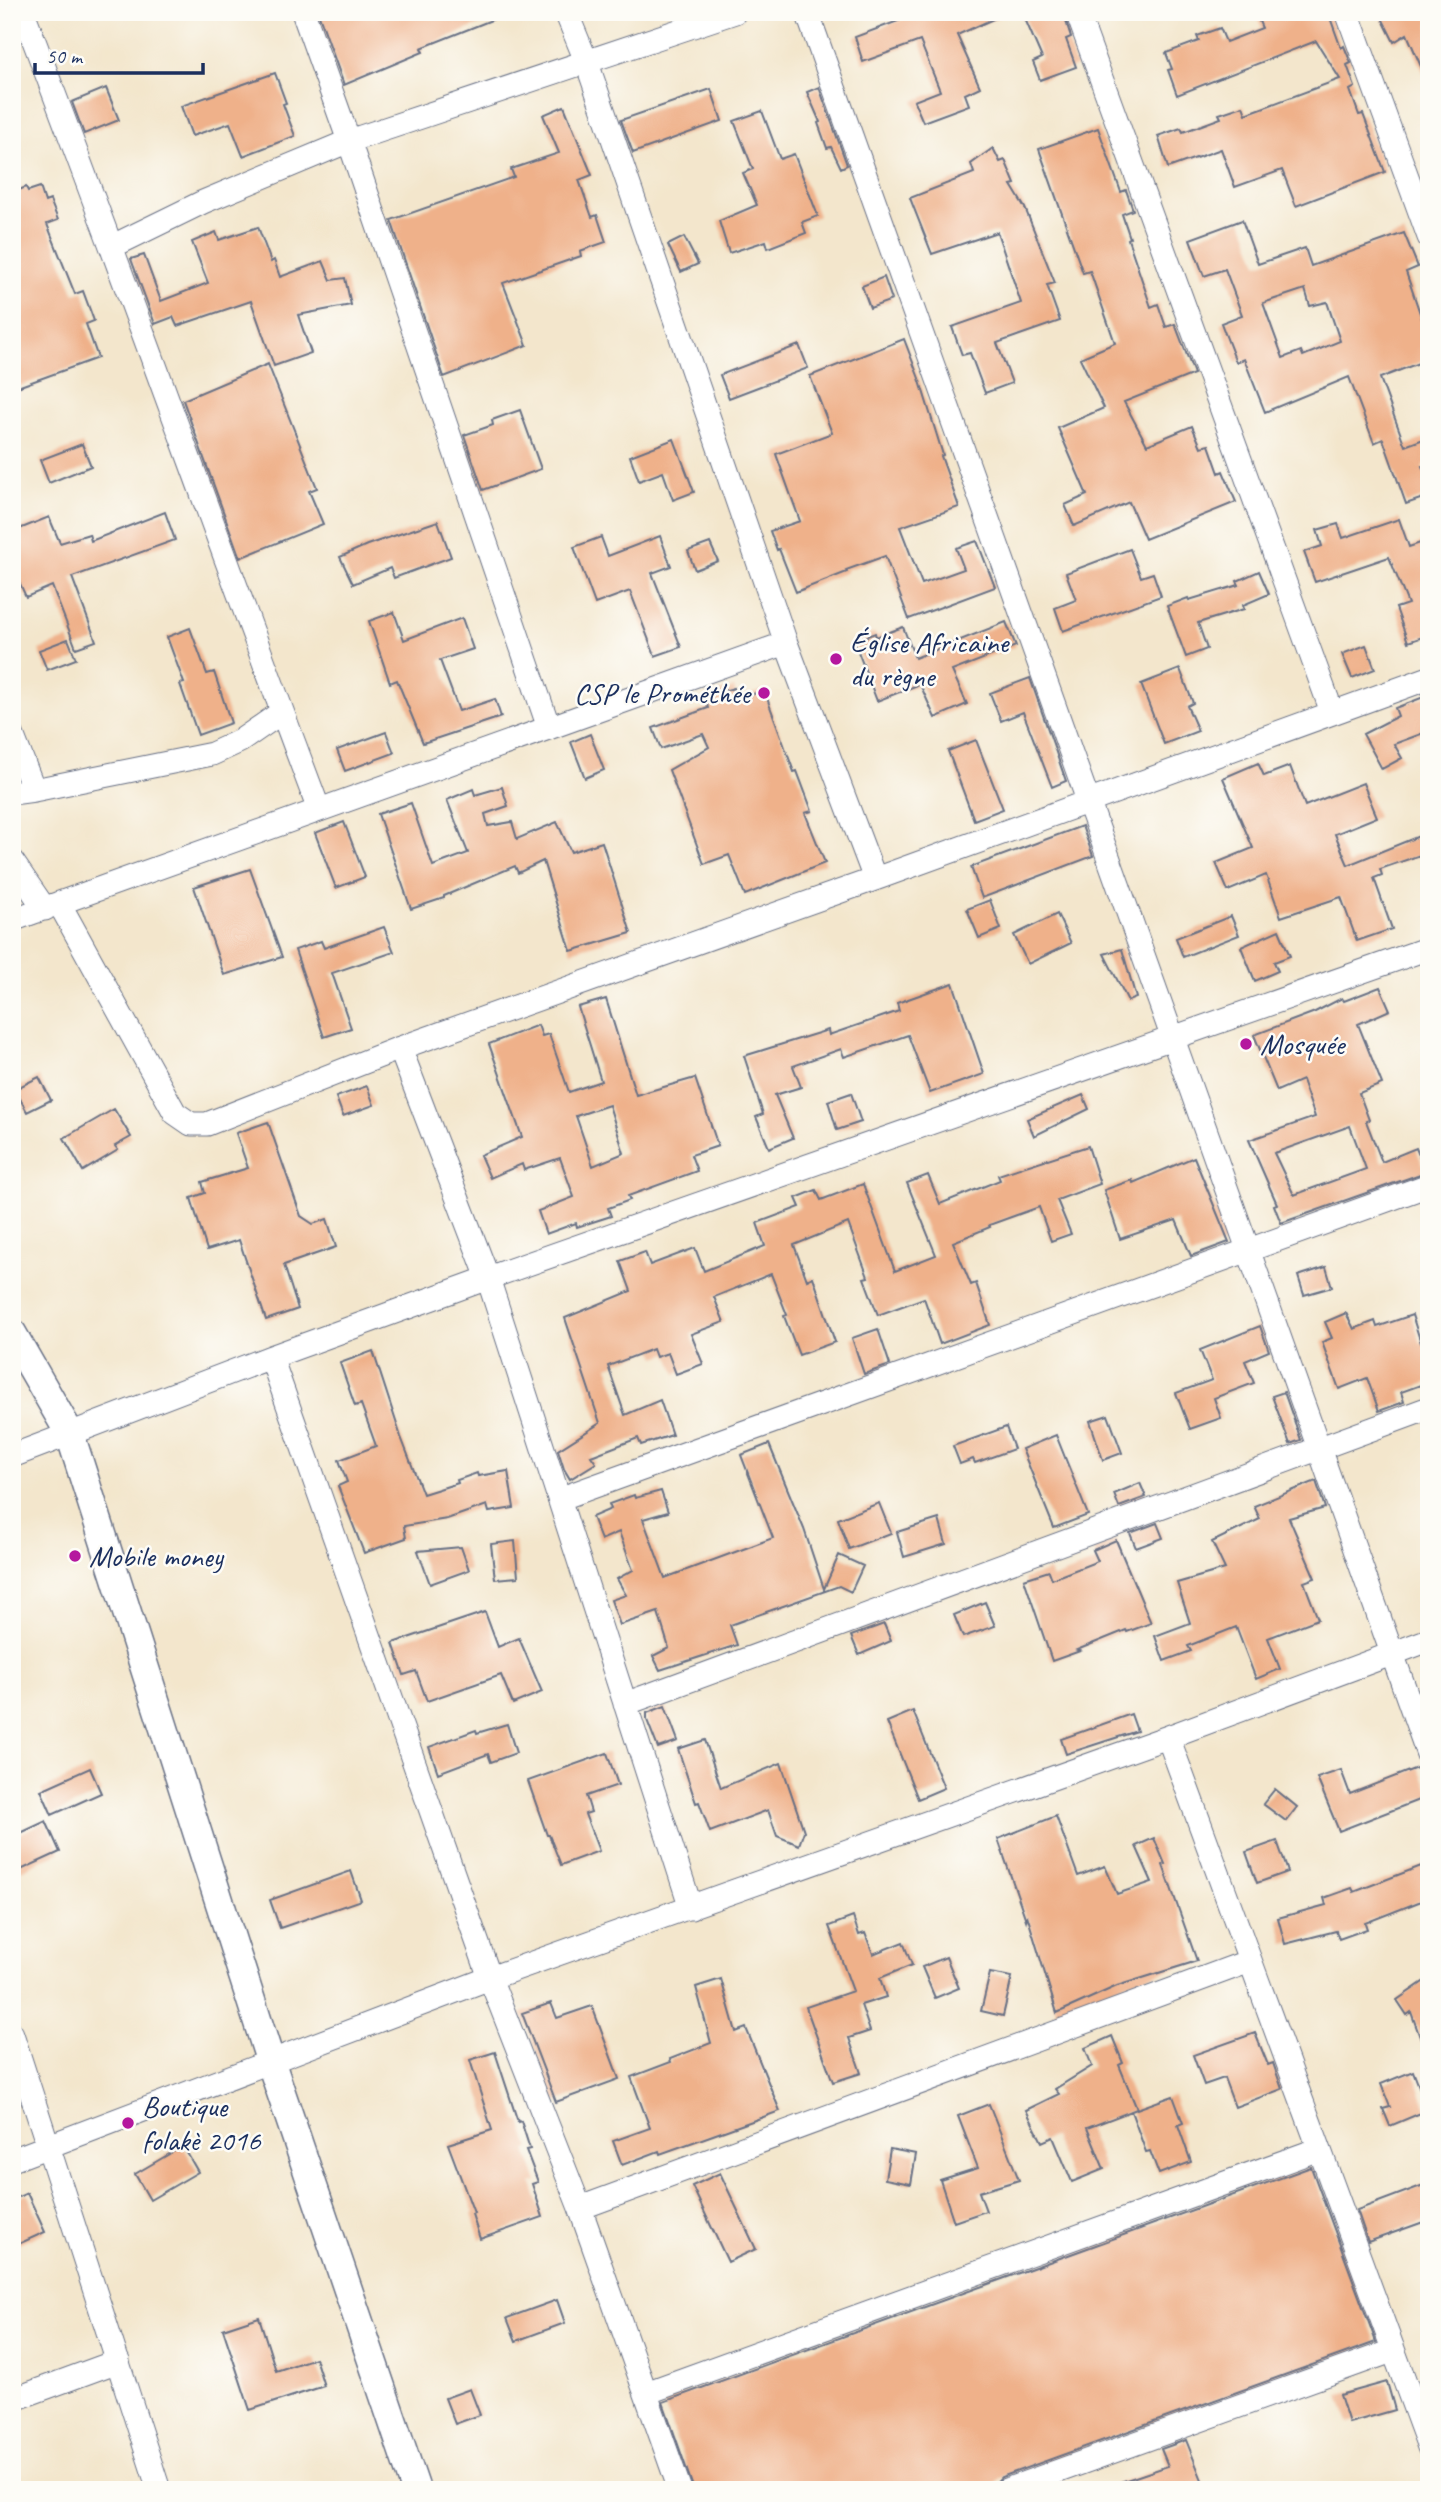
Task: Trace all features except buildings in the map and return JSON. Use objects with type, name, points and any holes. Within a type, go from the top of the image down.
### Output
[{"type":"street","points":[[23,12],[113,246],[319,810]]},
{"type":"street","points":[[303,12],[549,728]]},
{"type":"street","points":[[566,12],[587,63],[786,643],[875,880]]},
{"type":"street","points":[[113,246],[203,202],[349,141],[735,12]]},
{"type":"street","points":[[807,12],[1429,1756]]},
{"type":"street","points":[[1077,12],[1332,712]]},
{"type":"street","points":[[1347,12],[1429,237]]},
{"type":"street","points":[[12,920],[786,643]]},
{"type":"street","points":[[12,861],[52,906],[175,1113],[191,1124],[207,1124],[400,1048],[875,880],[1429,678]]},
{"type":"street","points":[[12,734],[23,792],[212,754],[240,741],[282,712]]},
{"type":"street","points":[[12,1456],[488,1278],[1429,948]]},
{"type":"street","points":[[400,1048],[488,1278],[691,1908]]},
{"type":"street","points":[[559,1499],[1429,1185]]},
{"type":"street","points":[[12,1333],[70,1434],[270,2060],[416,2490]]},
{"type":"street","points":[[271,1357],[490,1979],[580,2208],[680,2490]]},
{"type":"street","points":[[625,1704],[1429,1408]]},
{"type":"street","points":[[12,2160],[270,2060],[490,1979],[1168,1737],[1429,1640]]},
{"type":"street","points":[[1168,1737],[1429,2447]]},
{"type":"street","points":[[580,2208],[1250,1961]]},
{"type":"street","points":[[12,2034],[159,2490]]},
{"type":"street","points":[[646,2393],[1319,2150]]},
{"type":"street","points":[[1006,2490],[1392,2351]]},
{"type":"street","points":[[12,2400],[118,2361]]},
{"type":"place","name":"Église Africaine du règne","points":[[836,659]]},
{"type":"place","name":"CSP le Prométhée","points":[[764,693]]},
{"type":"place","name":"Mosquée","points":[[1246,1044]]},
{"type":"place","name":"Mobile money","points":[[75,1556]]},
{"type":"place","name":"Boutique folakè 2016","points":[[128,2123]]}]
